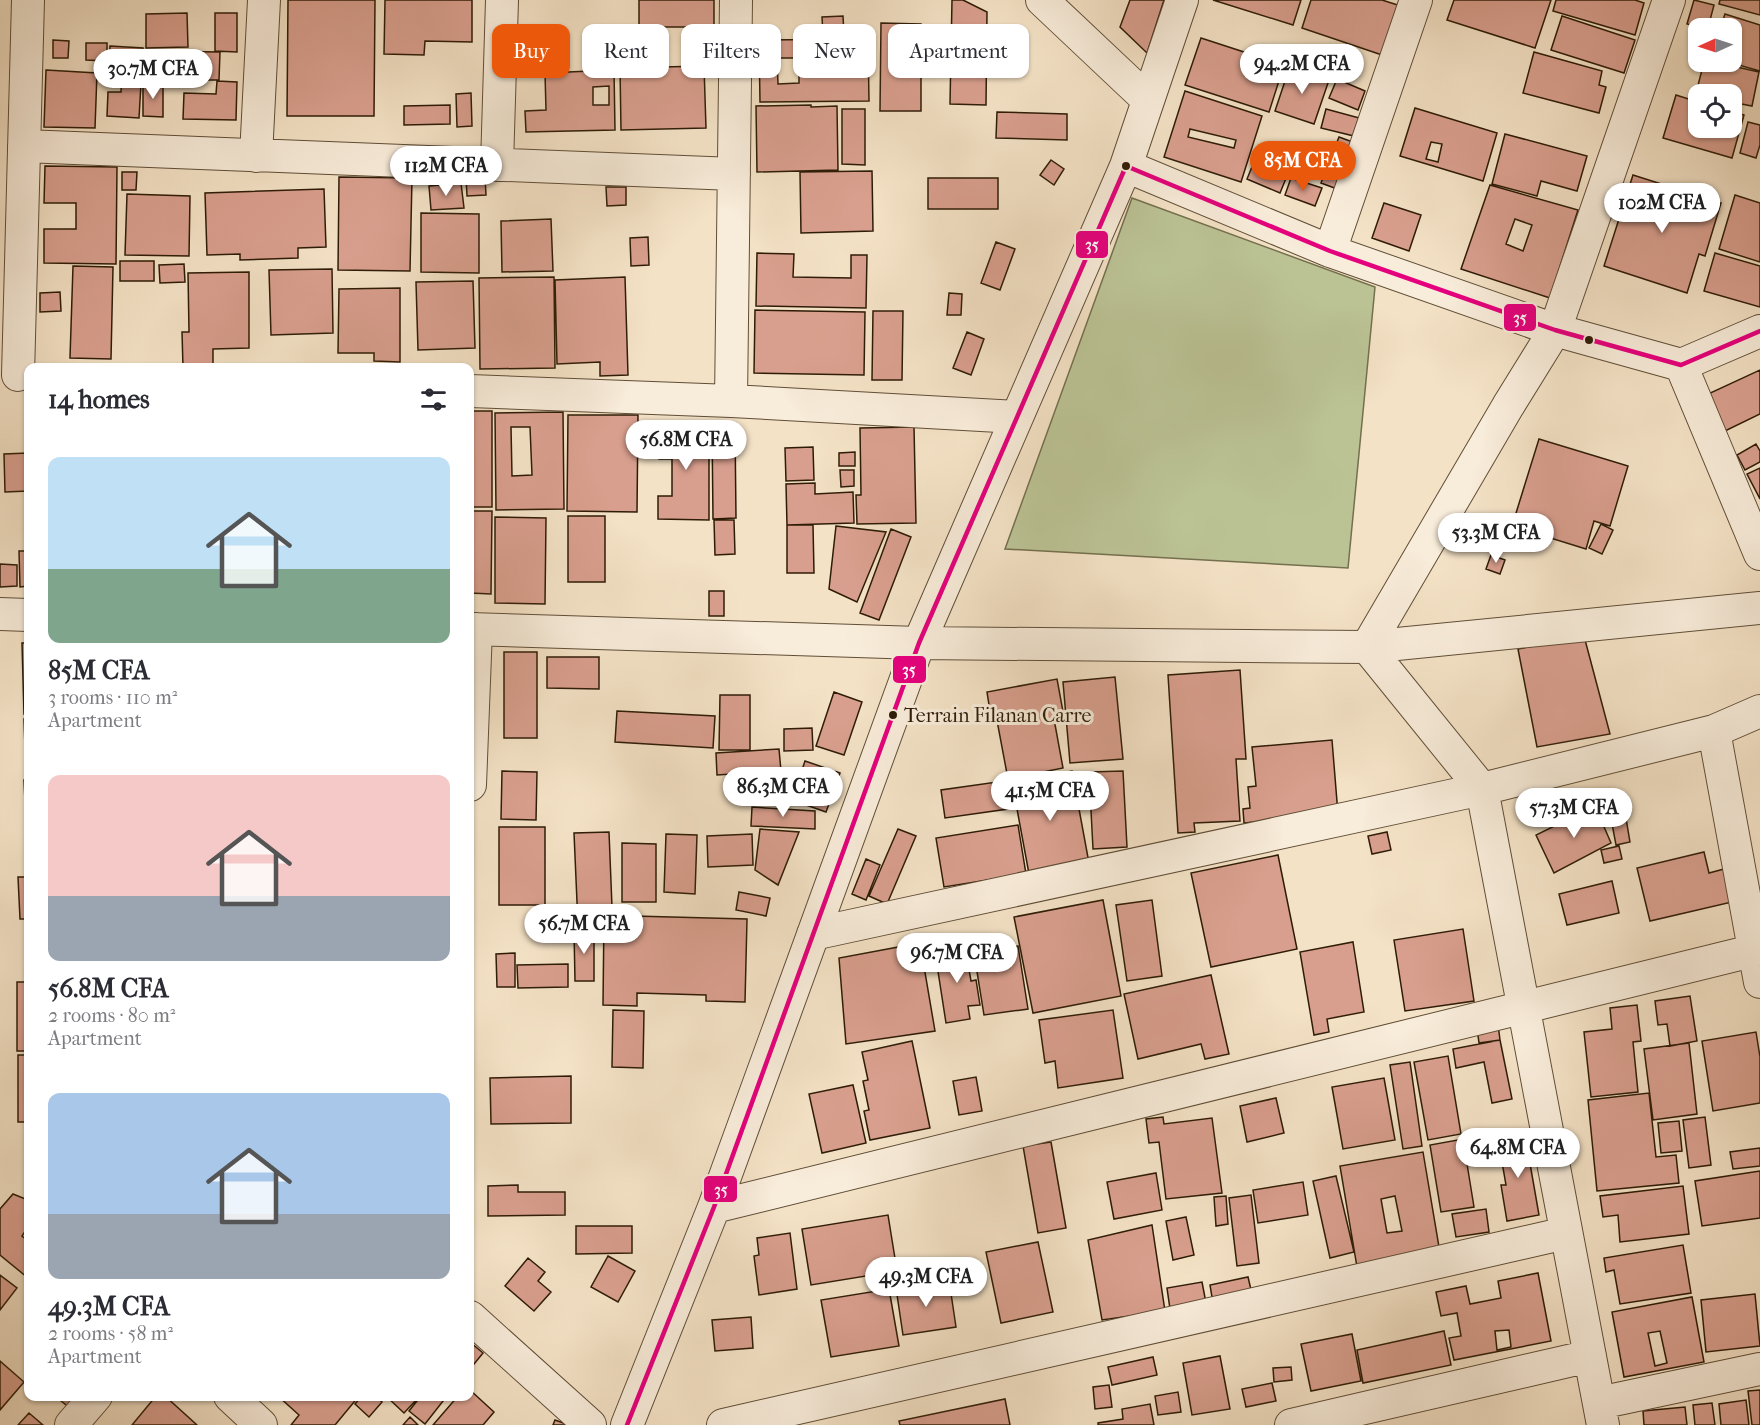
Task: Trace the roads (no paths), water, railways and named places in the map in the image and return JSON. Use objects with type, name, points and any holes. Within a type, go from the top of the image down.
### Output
[{"type":"street","points":[[16,375],[28,0]]},
{"type":"street","points":[[256,156],[264,0]]},
{"type":"street","points":[[497,165],[502,0]]},
{"type":"street","points":[[731,401],[736,0]]},
{"type":"street","points":[[1042,0],[1148,100]]},
{"type":"street","points":[[627,1425],[714,1207],[919,643],[1126,166],[1182,0]]},
{"type":"street","points":[[1330,251],[1416,0]]},
{"type":"street","points":[[1367,647],[1555,330],[1669,0]]},
{"type":"street","points":[[24,146],[734,174]]},
{"type":"street","points":[[1126,166],[1330,251],[1555,330],[1681,365],[1760,331]]},
{"type":"street","points":[[1681,365],[1760,554]]},
{"type":"street","points":[[474,391],[731,401],[1017,417]]},
{"type":"street","points":[[474,629],[919,643],[1367,647],[1760,608]]},
{"type":"street","points":[[0,614],[24,615]]},
{"type":"street","points":[[1367,647],[1482,789],[1601,1414],[1760,1369]]},
{"type":"street","points":[[813,934],[1482,789],[1714,731],[1760,711]]},
{"type":"street","points":[[1714,731],[1757,949],[1760,982]]},
{"type":"street","points":[[714,1207],[1757,949]]},
{"type":"street","points":[[723,1425],[1566,1233]]},
{"type":"street","points":[[474,1321],[590,1425]]},
{"type":"street","points":[[1292,1425],[1590,1356]]},
{"type":"street","points":[[71,1425],[92,1401]]},
{"type":"street","points":[[235,1401],[261,1425]]},
{"type":"place","name":"Terrain Filanan Carre","points":[[893,715]]}]
